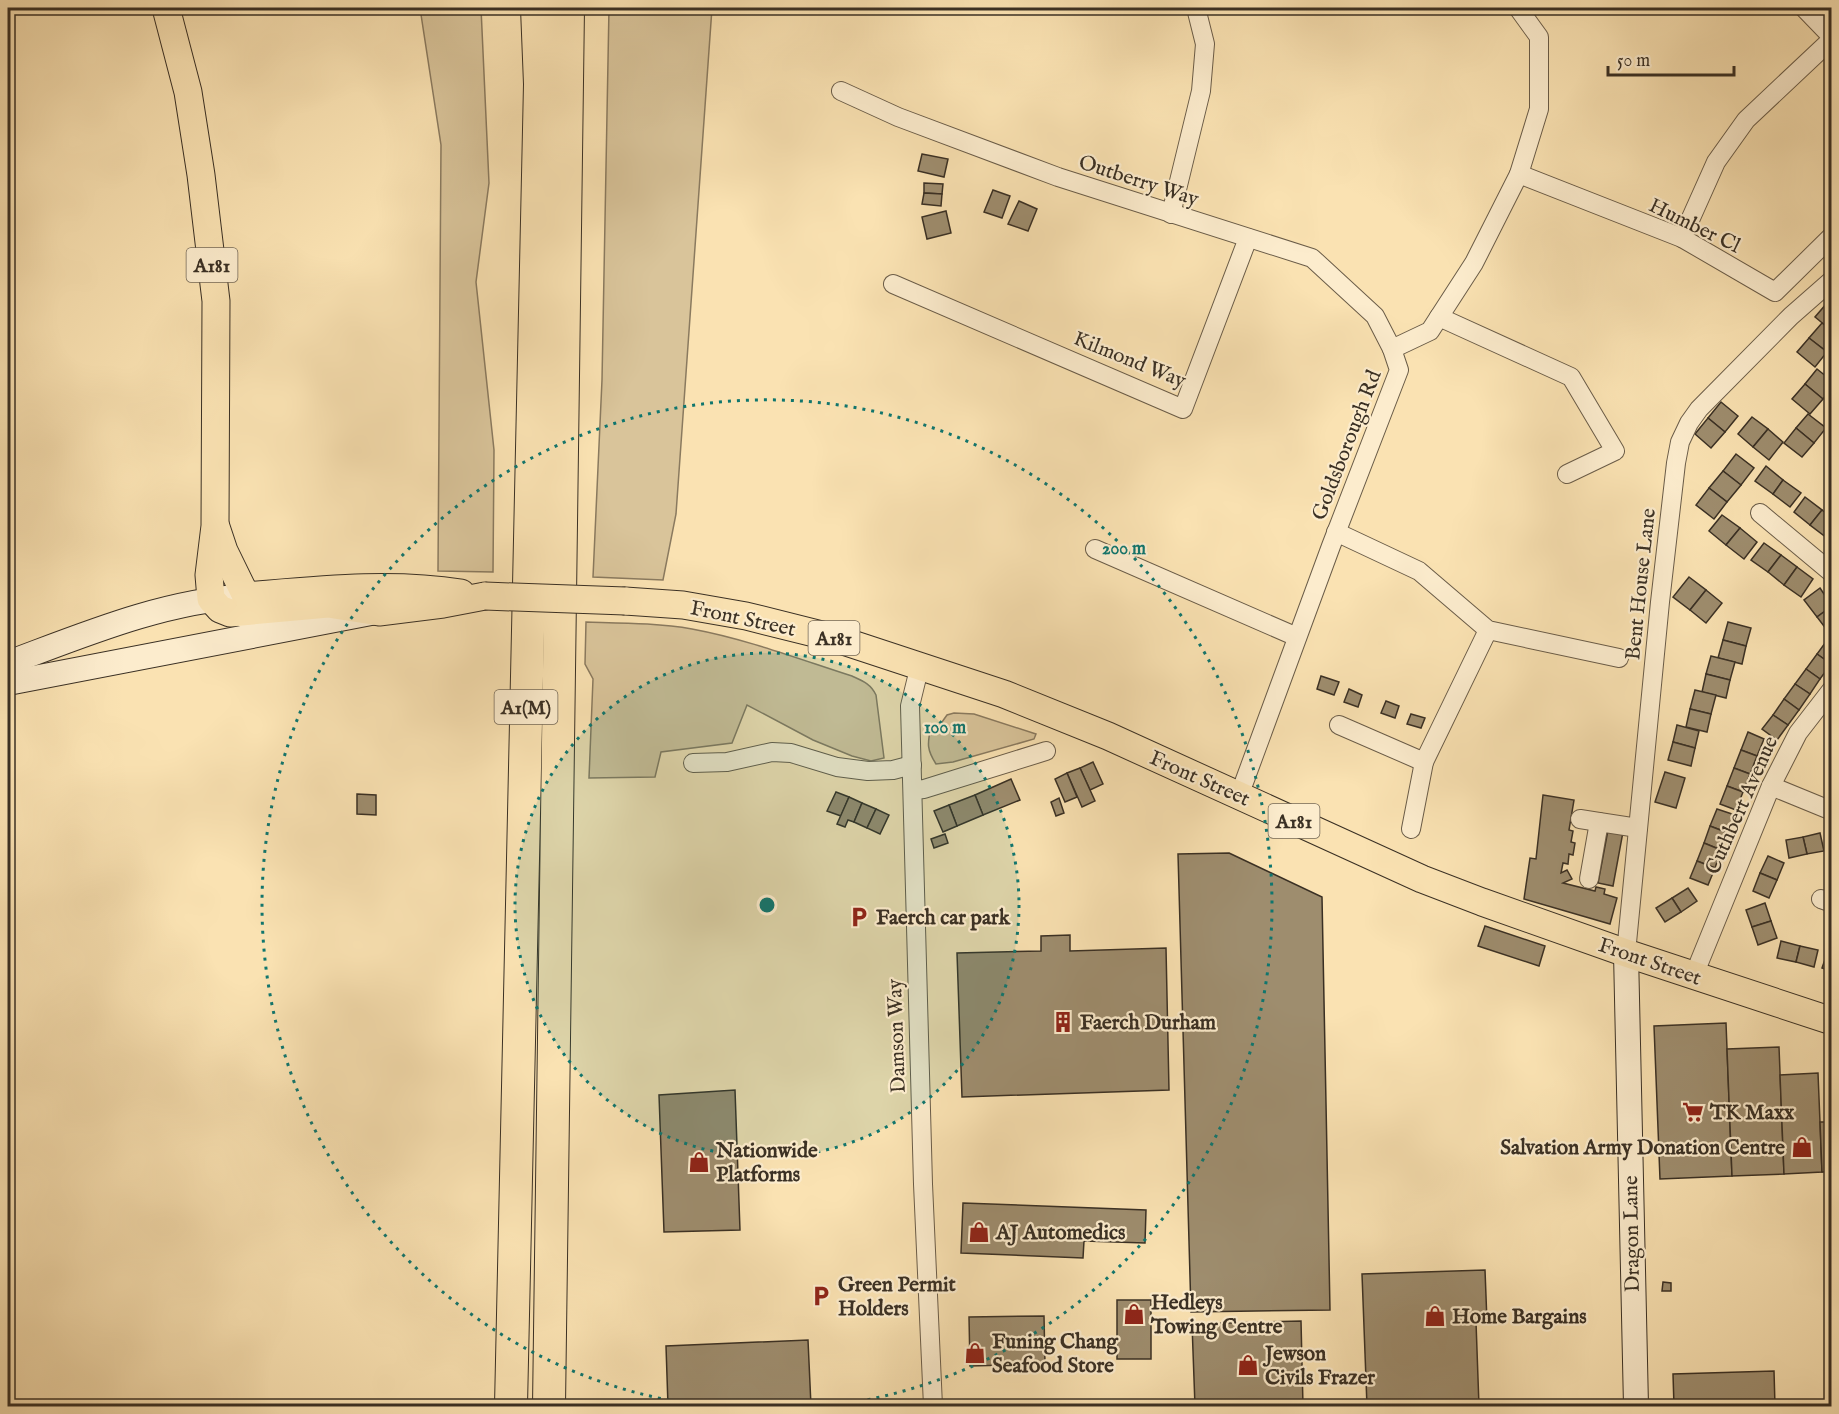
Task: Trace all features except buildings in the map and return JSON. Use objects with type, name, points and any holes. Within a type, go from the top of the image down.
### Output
[{"type":"highway","name":"A1(M)","points":[[511,1407],[540,84],[537,8]]},
{"type":"highway","name":"A1(M)","points":[[549,1407],[568,8]]},
{"type":"main road","name":"A181","points":[[166,8],[188,92],[201,175],[216,301],[215,526],[209,575],[211,599],[220,609],[230,613],[245,605],[333,588],[426,588],[485,596]]},
{"type":"main road","name":"A181","points":[[215,526],[245,605]]},
{"type":"main road","name":"A181","points":[[245,605],[328,604],[379,612],[485,596]]},
{"type":"main road","name":"Front Street","points":[[485,596],[683,605],[746,616],[834,638],[920,665],[1004,694],[1080,725],[1422,879],[1626,953],[1832,1021]]},
{"type":"main road","points":[[8,663],[107,626],[159,610],[211,599]]},
{"type":"main road","points":[[221,641],[238,627],[245,605]]},
{"type":"main road","points":[[8,683],[379,612]]},
{"type":"main road","name":"Dragon Lane","points":[[1626,953],[1636,1407]]},
{"type":"street","points":[[1171,214],[1201,91],[1205,44],[1196,8]]},
{"type":"street","name":"Goldsborough Rd","points":[[1239,796],[1336,532],[1399,370],[1392,349],[1430,331],[1474,263],[1519,174],[1539,109],[1539,37],[1518,8]]},
{"type":"street","points":[[1682,238],[1716,162],[1746,120],[1832,38],[1804,8]]},
{"type":"street","name":"Outberry Way","points":[[841,91],[898,117],[1058,177],[1312,258],[1375,316],[1392,349]]},
{"type":"street","name":"Humber Cl","points":[[1519,174],[1682,238],[1775,292],[1832,236]]},
{"type":"street","name":"Kilmond Way","points":[[893,284],[1183,409],[1248,238]]},
{"type":"street","name":"Bent House Lane","points":[[1626,953],[1669,521],[1680,442],[1689,423],[1710,397],[1791,316],[1832,280]]},
{"type":"street","points":[[1439,317],[1571,377],[1615,451],[1567,474]]},
{"type":"street","points":[[1760,513],[1832,573]]},
{"type":"street","points":[[1336,532],[1419,571],[1488,630],[1619,658]]},
{"type":"street","points":[[1095,549],[1297,638]]},
{"type":"street","points":[[1411,829],[1424,762],[1488,630]]},
{"type":"street","name":"Damson Way","points":[[920,665],[910,706],[923,1184],[933,1407]]},
{"type":"street","name":"Cuthbert Avenue","points":[[1694,975],[1771,786],[1798,733],[1832,689]]},
{"type":"street","points":[[1339,725],[1424,762]]},
{"type":"street","points":[[913,790],[924,789],[1046,751]]},
{"type":"street","points":[[693,763],[727,762],[748,756],[782,752],[837,767],[868,771],[893,770],[912,765]]},
{"type":"street","points":[[1771,786],[1832,812]]},
{"type":"street","points":[[1580,819],[1638,828]]},
{"type":"street","points":[[1589,879],[1599,822]]},
{"type":"shaded area","points":[[420,8],[481,8],[489,183],[476,282],[494,450],[493,572],[438,571],[441,145]]},
{"type":"shaded area","points":[[609,8],[712,8],[676,514],[663,580],[593,577],[602,380]]},
{"type":"shaded area","points":[[586,622],[653,624],[712,633],[792,656],[863,681],[876,695],[884,758],[871,761],[852,756],[813,740],[747,705],[732,743],[661,752],[655,777],[589,778],[593,679],[585,664]]},
{"type":"shaded area","points":[[974,714],[1036,734],[1034,739],[953,762],[936,764],[929,747],[931,727],[937,729],[947,715]]},
{"type":"place","name":"Faerch car park","points":[[859,917]]},
{"type":"place","name":"Faerch Durham","points":[[1063,1022]]},
{"type":"place","name":"TK Maxx","points":[[1693,1112]]},
{"type":"place","name":"Salvation Army Donation Centre","points":[[1802,1147]]},
{"type":"place","name":"Nationwide Platforms","points":[[699,1162]]},
{"type":"place","name":"AJ Automedics","points":[[979,1232]]},
{"type":"place","name":"Green Permit Holders","points":[[821,1296]]},
{"type":"place","name":"Hedleys Towing Centre","points":[[1134,1314]]},
{"type":"place","name":"Home Bargains","points":[[1435,1316]]},
{"type":"place","name":"Funing Chang Seafood Store","points":[[975,1353]]},
{"type":"place","name":"Jewson Civils Frazer","points":[[1248,1365]]}]
